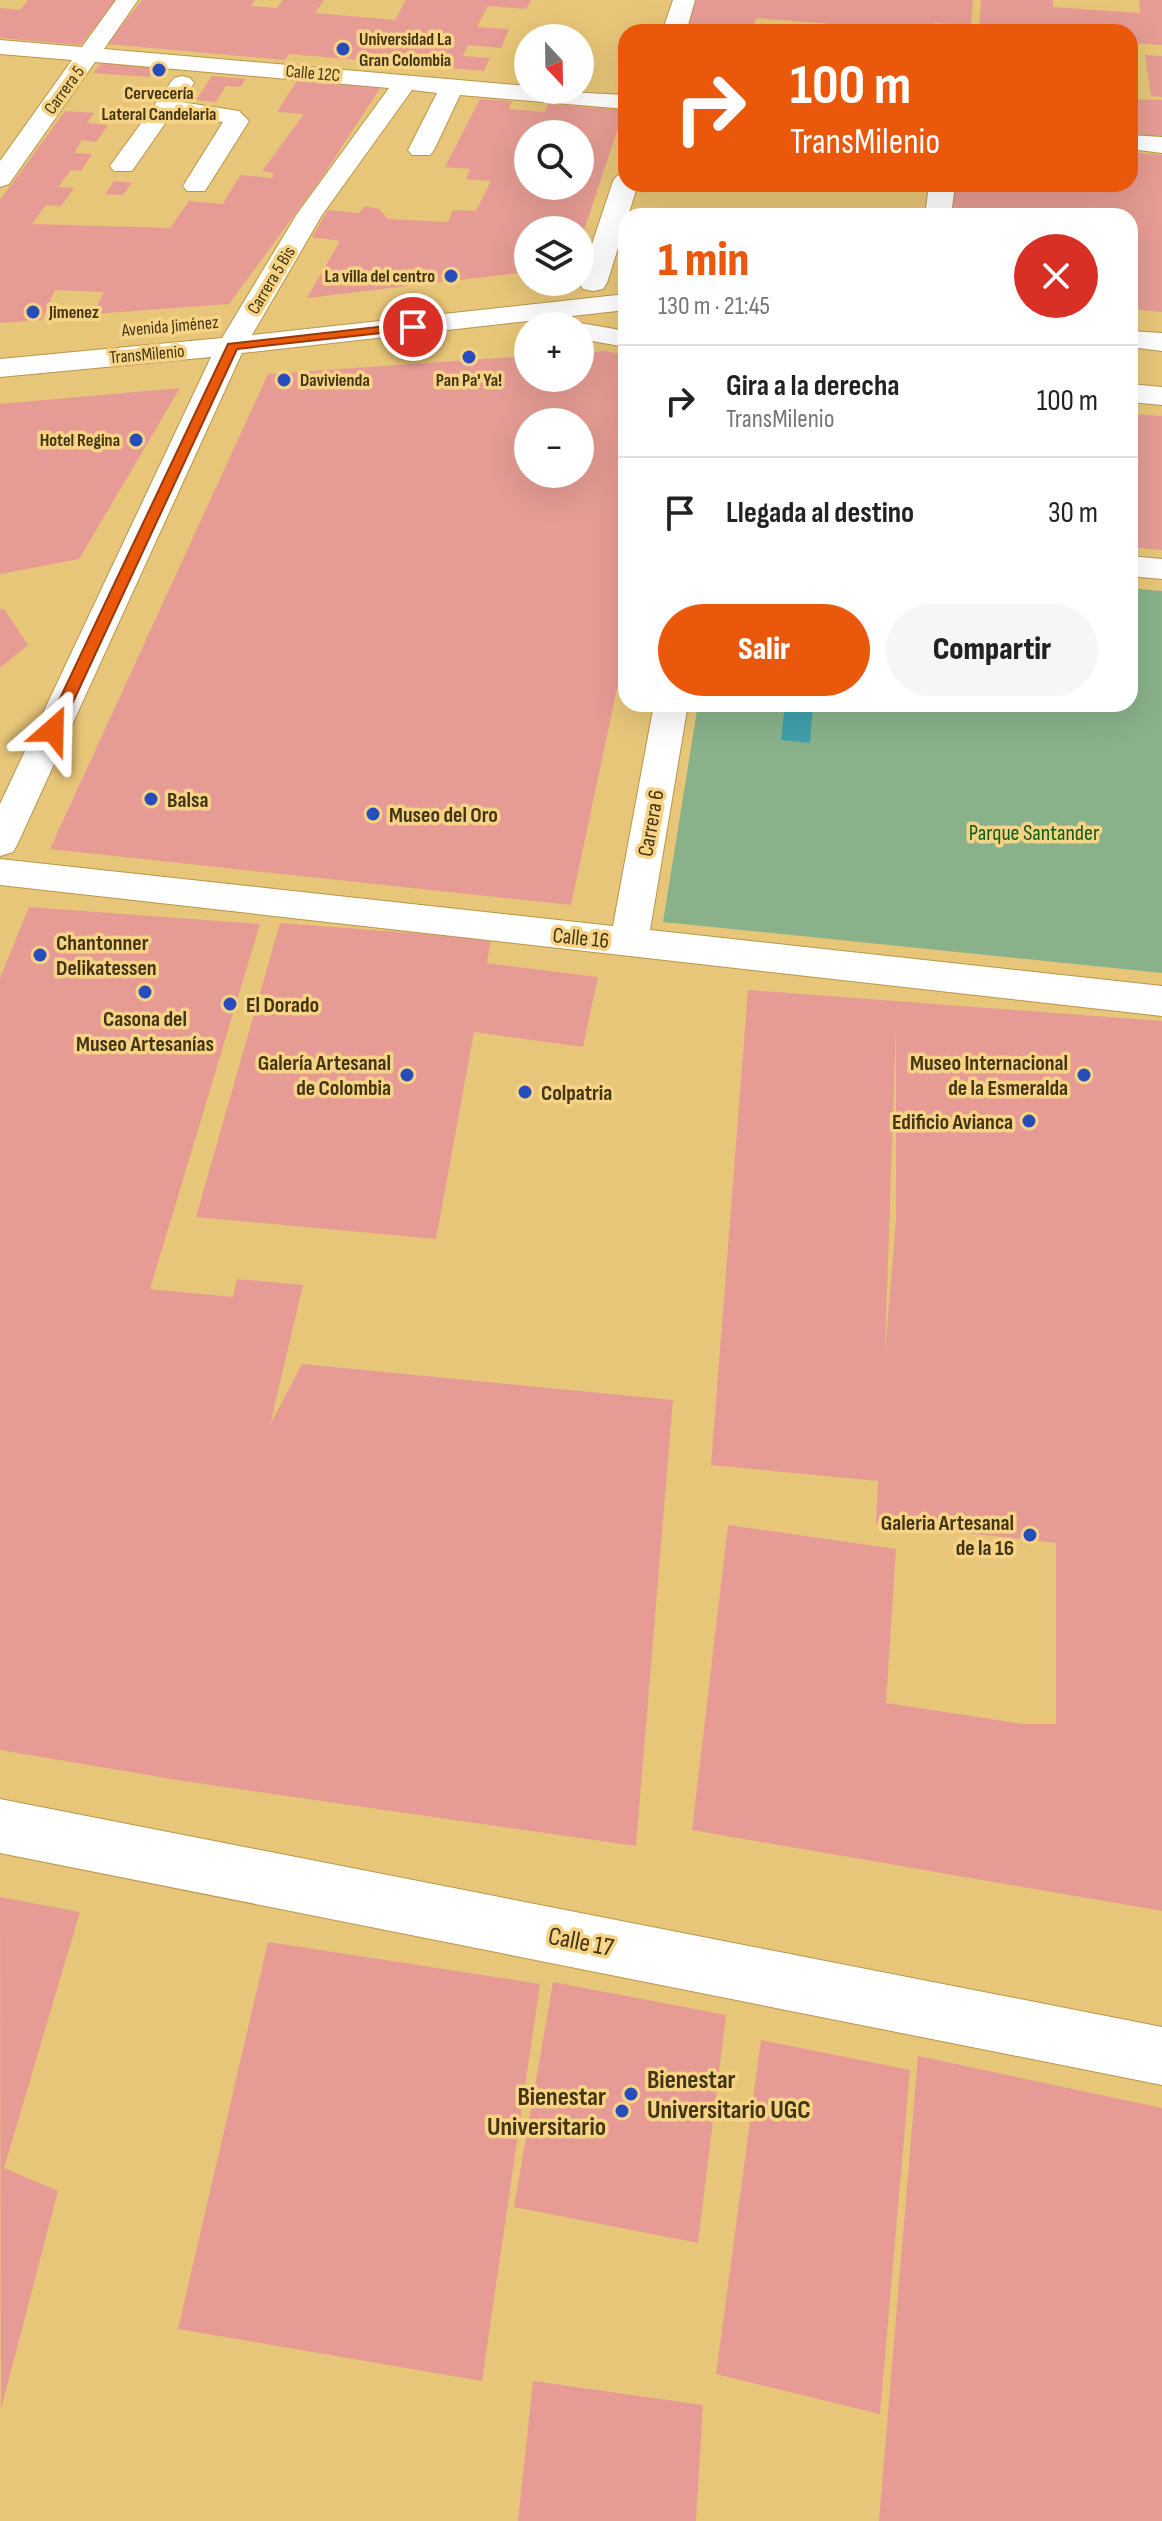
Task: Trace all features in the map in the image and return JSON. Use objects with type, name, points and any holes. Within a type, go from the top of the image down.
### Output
[{"type":"street","name":"Carrera 5","points":[[0,179],[127,0]]},
{"type":"street","points":[[676,24],[684,0]]},
{"type":"street","name":"Calle 12C","points":[[0,47],[618,101]]},
{"type":"street","points":[[123,166],[199,63]]},
{"type":"street","name":"Carrera 5 Bis","points":[[0,843],[234,342],[310,214],[407,81]]},
{"type":"street","points":[[421,150],[453,85]]},
{"type":"street","points":[[164,107],[230,116],[237,121],[196,186]]},
{"type":"street","points":[[1138,143],[1162,145]]},
{"type":"street","points":[[594,280],[622,192]]},
{"type":"street","name":"Avenida Jiménez","points":[[594,283],[618,286]]},
{"type":"street","name":"Avenida Jiménez","points":[[0,385],[234,342],[514,296]]},
{"type":"street","points":[[578,312],[618,304]]},
{"type":"street","name":"Avenida Jiménez","points":[[0,342],[234,342],[514,323]]},
{"type":"street","points":[[594,325],[618,327]]},
{"type":"street","points":[[1138,330],[1162,331]]},
{"type":"street","points":[[594,333],[618,338]]},
{"type":"street","points":[[1138,340],[1162,342]]},
{"type":"street","name":"TransMilenio","points":[[0,368],[234,342]]},
{"type":"street","points":[[1138,374],[1162,376]]},
{"type":"street","points":[[1138,394],[1162,396]]},
{"type":"street","points":[[1138,567],[1162,569]]},
{"type":"street","name":"Carrera 6","points":[[629,942],[670,712]]},
{"type":"street","name":"Calle 16","points":[[0,872],[1162,1001]]},
{"type":"street","name":"Calle 17","points":[[0,1826],[1162,2056]]},
{"type":"green space","name":"Parque Santander","points":[[1138,589],[1162,591],[1162,973],[663,922],[697,712],[1138,712]]},
{"type":"water","points":[[784,712],[812,712],[810,743],[781,740]]},
{"type":"building","points":[[28,0],[116,0],[81,45],[0,38],[0,8],[20,10]]},
{"type":"building","points":[[142,0],[255,0],[251,6],[277,8],[283,0],[324,0],[315,13],[395,20],[406,0],[531,0],[526,9],[488,6],[477,27],[509,29],[501,48],[468,45],[463,56],[490,58],[484,71],[289,54],[285,60],[107,44]]},
{"type":"building","points":[[695,0],[973,0],[971,24],[833,24],[756,18],[754,24],[688,24]]},
{"type":"building","points":[[981,0],[1053,0],[1053,7],[1140,13],[1139,0],[1162,0],[1162,45],[1138,44],[1138,24],[980,24]]},
{"type":"building","points":[[1145,55],[1162,56],[1162,97],[1151,96]]},
{"type":"building","points":[[101,63],[155,67],[149,77],[93,73]]},
{"type":"building","points":[[212,76],[246,79],[240,87],[226,86],[216,102],[196,100]]},
{"type":"building","points":[[299,77],[382,85],[321,179],[229,304],[93,314],[104,292],[55,290],[42,320],[0,323],[0,200],[65,111],[94,113],[87,123],[108,125],[96,142],[82,140],[74,153],[92,154],[81,171],[71,170],[58,187],[74,188],[61,206],[46,205],[32,224],[170,228],[189,201],[223,204],[240,175],[272,178],[274,173],[262,171],[304,114],[277,112]]},
{"type":"building","points":[[480,99],[512,101],[509,109],[545,112],[548,104],[618,110],[618,128],[594,200],[589,216],[514,216],[514,274],[307,298],[340,241],[312,237],[328,210],[359,213],[365,206],[379,209],[388,219],[448,222],[453,210],[476,211],[491,181],[466,179],[470,169],[445,167]]},
{"type":"building","points":[[1138,99],[1162,100],[1162,137],[1138,136]]},
{"type":"building","points":[[1138,153],[1162,155],[1162,312],[1138,310],[1138,208],[950,208],[952,192],[1138,192]]},
{"type":"building","points":[[114,181],[132,183],[123,195],[105,194]]},
{"type":"building","points":[[594,352],[618,353],[618,684],[571,905],[50,849],[268,374],[514,357],[514,392],[594,392]]},
{"type":"building","points":[[180,388],[79,559],[0,574],[0,404]]},
{"type":"building","points":[[1138,414],[1162,416],[1162,550],[1138,548]]},
{"type":"building","points":[[0,609],[4,609],[28,645],[0,668]]},
{"type":"building","points":[[29,907],[260,924],[150,1289],[233,1297],[237,1279],[303,1285],[270,1425],[302,1364],[673,1400],[636,1846],[183,1781],[0,1750],[0,978]]},
{"type":"building","points":[[280,923],[491,939],[487,963],[598,977],[583,1047],[474,1032],[436,1239],[196,1217]]},
{"type":"building","points":[[748,990],[1162,1021],[1162,1911],[692,1830],[728,1525],[896,1549],[886,1703],[1023,1724],[1056,1724],[1056,1543],[876,1523],[878,1481],[711,1465]],"holes":[[[896,1026],[896,1221],[885,1351]]]},
{"type":"building","points":[[0,1897],[80,1912],[4,2168],[58,2191],[1,2409]]},
{"type":"building","points":[[268,1942],[540,1984],[482,2381],[178,2329]]},
{"type":"building","name":"Bienestar Universitario","points":[[553,1982],[726,2015],[698,2243],[514,2207]]},
{"type":"building","points":[[761,2040],[910,2070],[880,2414],[716,2374]]},
{"type":"building","points":[[918,2056],[1162,2108],[1162,2521],[879,2521]]},
{"type":"building","points":[[533,2381],[703,2405],[696,2521],[518,2521]]},
{"type":"place","name":"Universidad La Gran Colombia","points":[[343,49]]},
{"type":"place","name":"Cervecería Lateral Candelaria","points":[[159,70]]},
{"type":"place","name":"La villa del centro","points":[[451,276]]},
{"type":"place","name":"Jimenez","points":[[33,312]]},
{"type":"place","name":"Pan Pa' Ya!","points":[[469,357]]},
{"type":"place","name":"Davivienda","points":[[284,380]]},
{"type":"place","name":"Hotel Regina","points":[[136,440]]},
{"type":"place","name":"Balsa","points":[[151,799]]},
{"type":"place","name":"Museo del Oro","points":[[373,814]]},
{"type":"place","name":"Chantonner Delikatessen","points":[[40,955]]},
{"type":"place","name":"Casona del Museo Artesanías","points":[[145,992]]},
{"type":"place","name":"El Dorado","points":[[230,1004]]},
{"type":"place","name":"Galería Artesanal de Colombia","points":[[407,1075]]},
{"type":"place","name":"Museo Internacional de la Esmeralda","points":[[1084,1075]]},
{"type":"place","name":"Colpatria","points":[[525,1092]]},
{"type":"place","name":"Edificio Avianca","points":[[1029,1121]]},
{"type":"place","name":"Galeria Artesanal de la 16","points":[[1030,1535]]},
{"type":"place","name":"Bienestar Universitario UGC","points":[[631,2094]]},
{"type":"place","name":"Bienestar Universitario","points":[[622,2111]]},
{"type":"route","points":[[53,730],[232,346],[413,327]]}]
